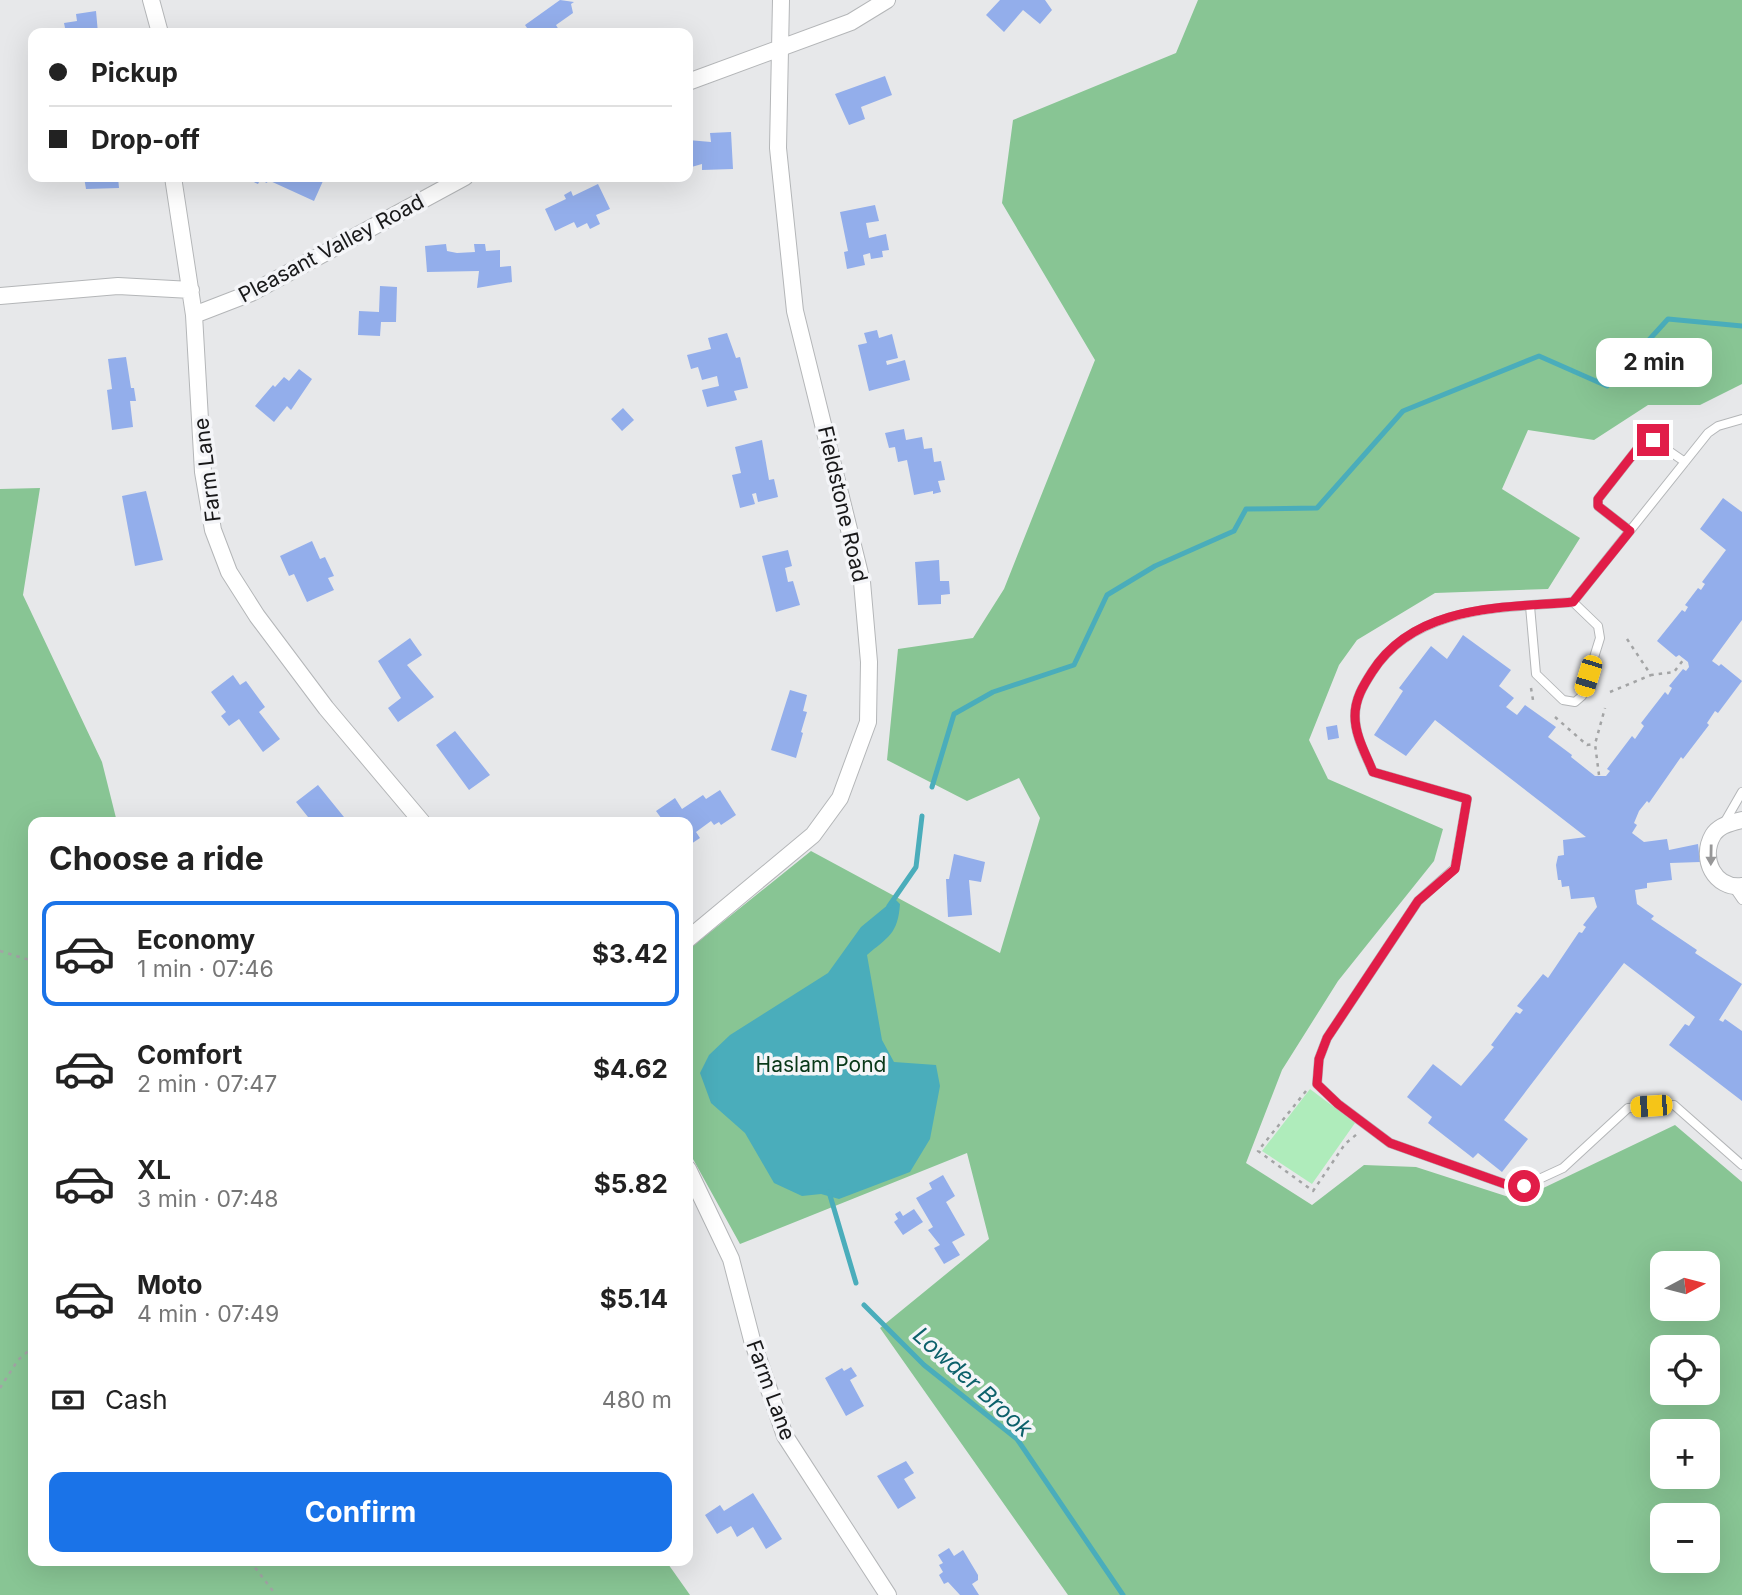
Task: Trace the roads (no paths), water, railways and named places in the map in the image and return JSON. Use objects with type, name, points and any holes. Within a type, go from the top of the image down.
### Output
[{"type":"street","points":[[151,0],[159,28]]},
{"type":"street","name":"Fieldstone Road","points":[[693,935],[813,835],[840,797],[868,722],[869,662],[862,582],[795,311],[778,148],[781,0]]},
{"type":"street","points":[[693,80],[851,22],[887,0]]},
{"type":"street","name":"Farm Lane","points":[[174,182],[194,314],[203,472],[213,530],[229,572],[257,616],[326,708],[418,817]]},
{"type":"street","name":"Pleasant Valley Road","points":[[194,314],[251,293],[456,182]]},
{"type":"street","points":[[0,296],[118,286],[191,290]]},
{"type":"street","points":[[1739,891],[1721,882],[1712,873],[1709,855],[1712,836],[1722,826],[1742,820]]},
{"type":"street","name":"Farm Lane","points":[[693,1179],[731,1259],[751,1340],[785,1436],[888,1595]]},
{"type":"lane","points":[[1742,419],[1718,426],[1707,433],[1573,602],[1480,609],[1429,624],[1381,659],[1362,688],[1356,703],[1357,732],[1373,772],[1467,799],[1455,869],[1418,901],[1327,1038],[1319,1059],[1317,1084],[1390,1143],[1505,1184],[1524,1186],[1563,1168],[1628,1108],[1674,1105],[1742,1165]]},
{"type":"lane","points":[[1630,531],[1598,506],[1598,499],[1642,443],[1653,440],[1685,462]]},
{"type":"lane","points":[[1530,606],[1536,674],[1563,701],[1575,702],[1582,696],[1600,638],[1598,626],[1573,602]]},
{"type":"lane","points":[[1722,826],[1742,792]]},
{"type":"water","points":[[895,899],[900,904],[894,929],[867,955],[882,1040],[894,1062],[936,1065],[940,1086],[930,1139],[910,1172],[839,1199],[821,1194],[802,1196],[774,1183],[745,1133],[711,1103],[700,1073],[709,1055],[730,1035],[828,973],[861,927]]},
{"type":"waterway","name":"Lowder Brook","points":[[932,787],[954,714],[993,692],[1074,665],[1107,595],[1155,566],[1234,531],[1246,509],[1317,508],[1403,411],[1539,356],[1607,386],[1668,319],[1742,326]]},
{"type":"waterway","name":"Lowder Brook","points":[[889,906],[916,867],[922,816]]},
{"type":"waterway","name":"Lowder Brook","points":[[829,1192],[856,1283]]},
{"type":"waterway","name":"Lowder Brook","points":[[864,1305],[924,1365],[1017,1439],[1123,1595]]},
{"type":"park label","name":"Haslam Pond","points":[[821,1064]]}]
